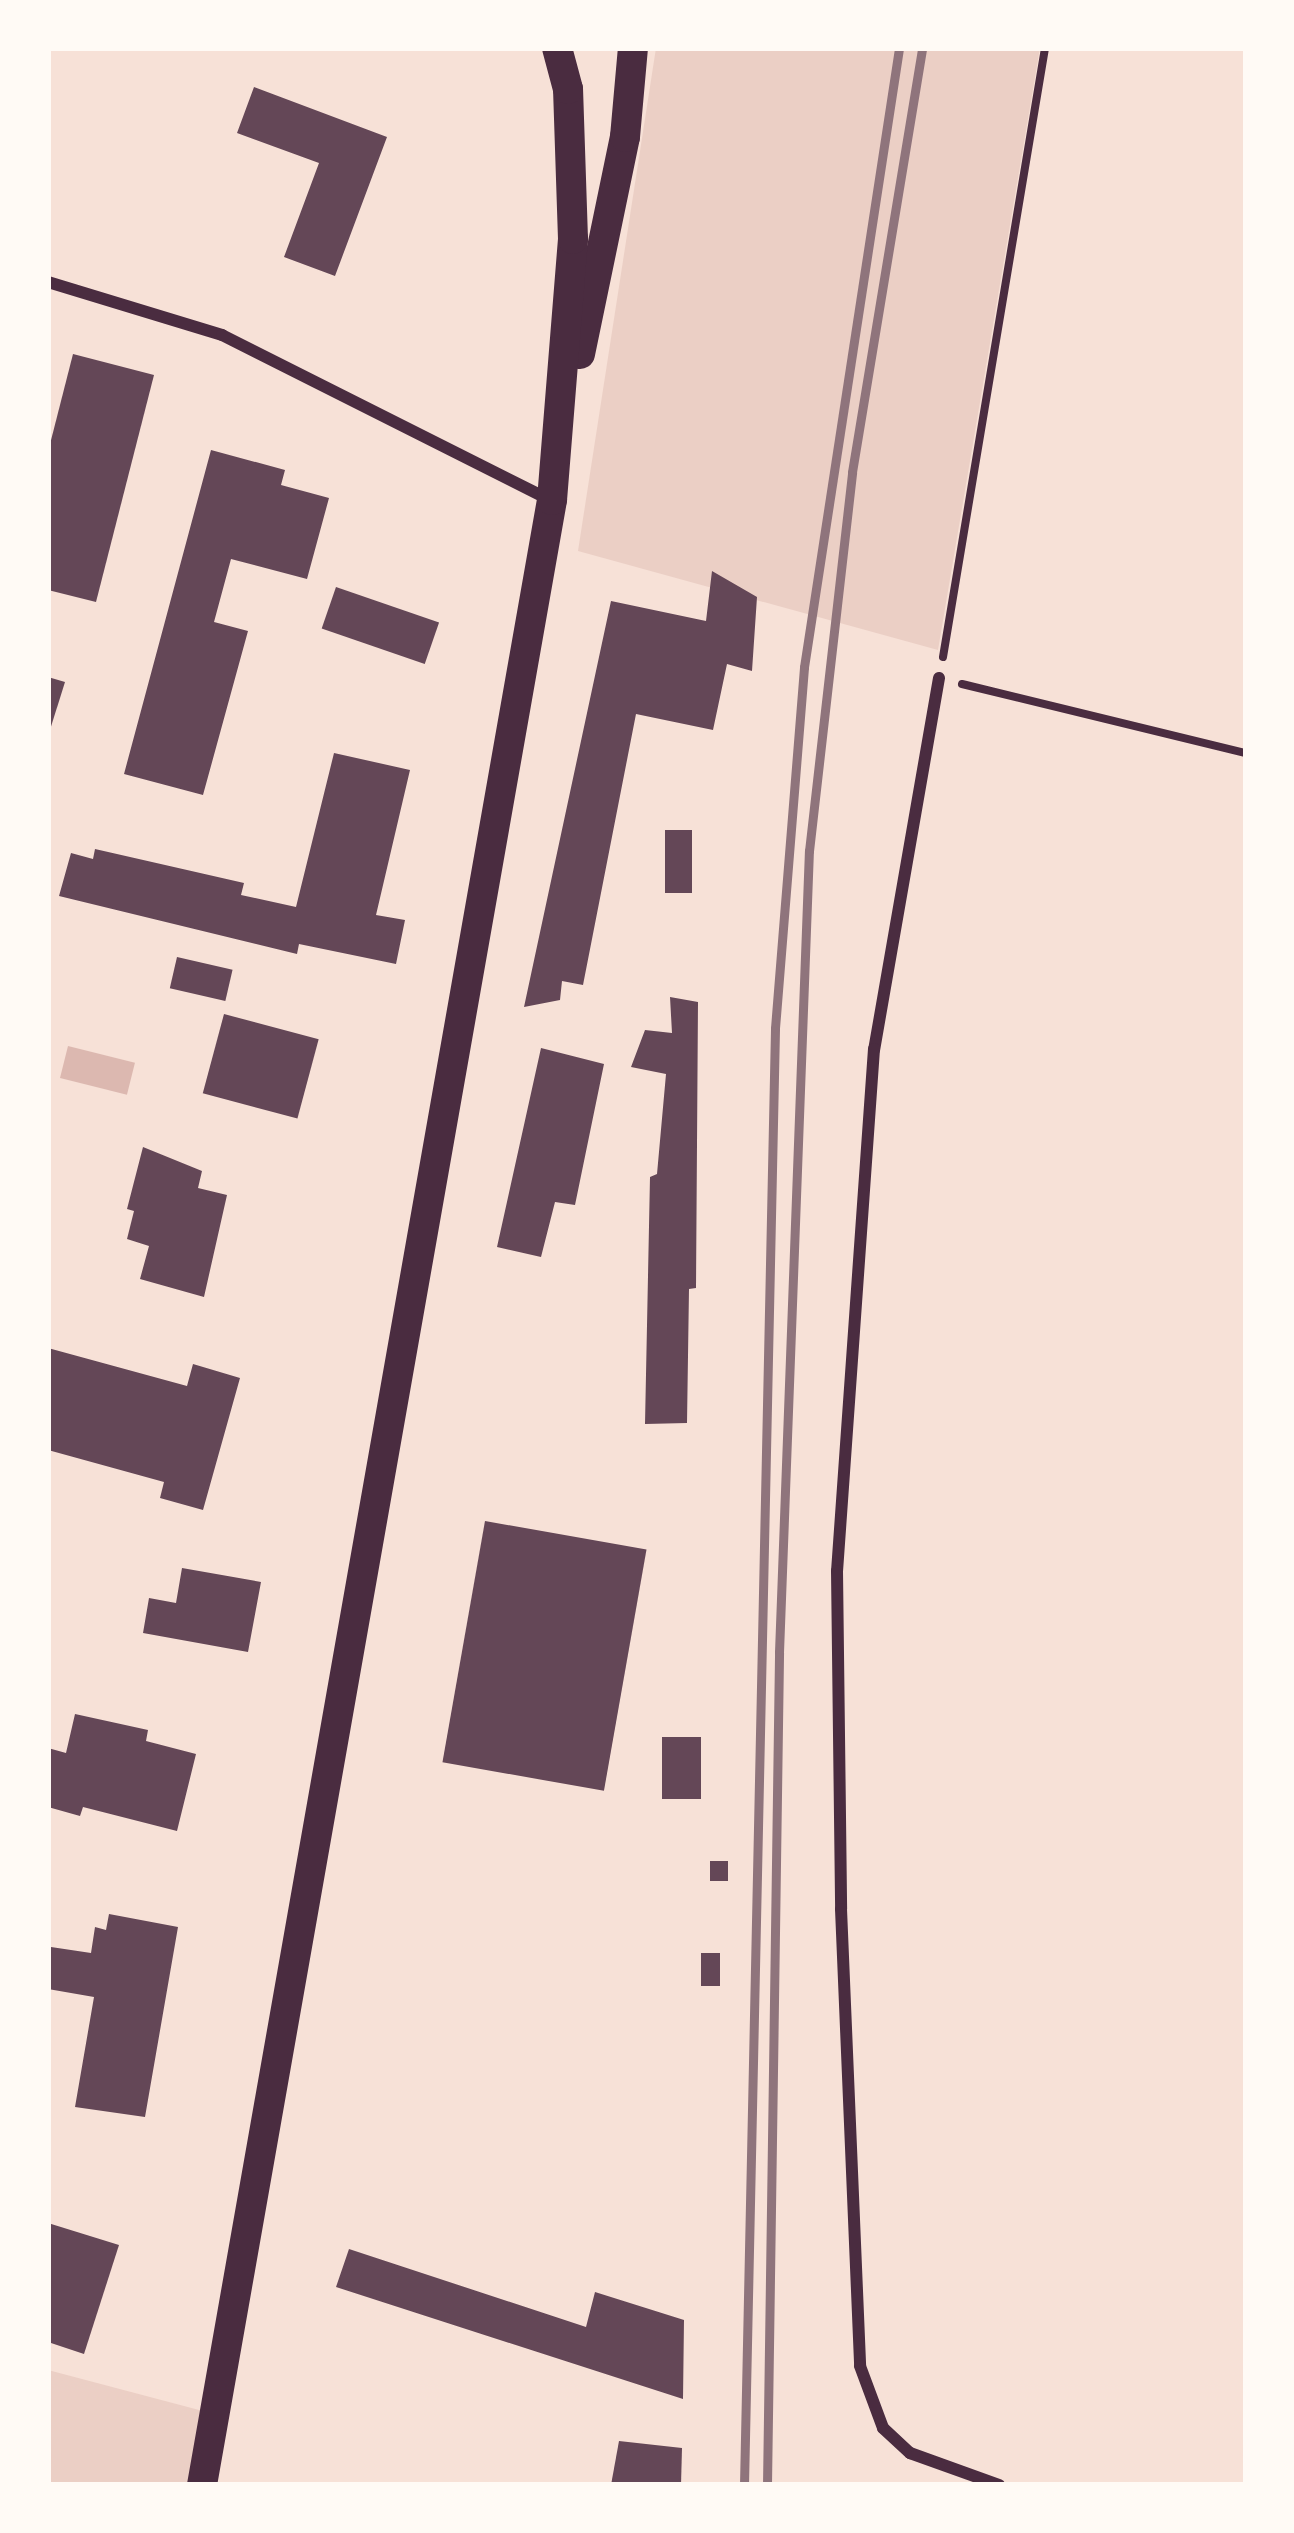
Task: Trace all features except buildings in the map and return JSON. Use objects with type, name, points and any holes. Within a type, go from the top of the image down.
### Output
[{"type":"main road","points":[[557,48],[573,164],[560,442]]},
{"type":"main road","points":[[202,2485],[560,442],[605,246],[633,48]]},
{"type":"street","points":[[48,282],[221,335],[551,500]]},
{"type":"street","points":[[939,678],[874,1049],[837,1571],[841,1909],[860,2366],[883,2428],[910,2453],[999,2485]]},
{"type":"path","points":[[1045,48],[939,678],[1246,753]]},
{"type":"shaded area","points":[[656,48],[1040,48],[938,650],[578,551]]},
{"type":"shaded area","points":[[68,1046],[135,1063],[127,1095],[60,1078]]},
{"type":"shaded area","points":[[48,2370],[218,2415],[205,2485],[51,2485]]},
{"type":"railway","points":[[744,2485],[775,1028],[804,667],[899,48]]},
{"type":"railway","points":[[767,2485],[779,1652],[809,851],[852,472],[922,48]]}]
